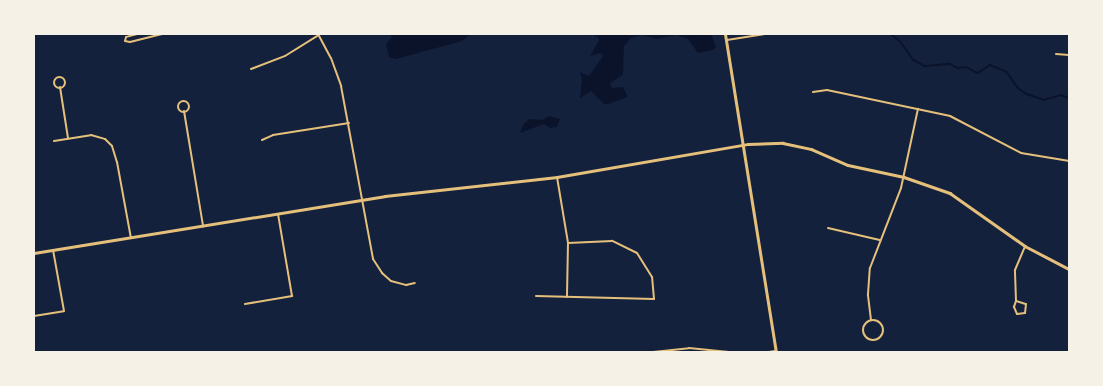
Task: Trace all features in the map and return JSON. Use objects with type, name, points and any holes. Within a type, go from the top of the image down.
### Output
[{"type":"main road","points":[[724,34],[741,146],[776,351]]},
{"type":"street","points":[[137,34],[126,37],[125,41],[130,42],[162,34]]},
{"type":"street","points":[[725,40],[764,34]]},
{"type":"street","points":[[251,69],[285,56],[318,35],[339,77],[375,264],[391,281],[406,285],[415,283]]},
{"type":"street","points":[[1056,54],[1069,55]]},
{"type":"street","points":[[60,87],[54,84],[57,77],[64,81],[60,87],[68,138]]},
{"type":"street","points":[[812,92],[827,90],[918,109],[967,123],[1021,154],[1069,161]]},
{"type":"street","points":[[184,111],[178,108],[181,101],[188,105],[184,111],[204,226]]},
{"type":"street","points":[[872,320],[868,281],[880,240],[904,177],[918,109]]},
{"type":"street","points":[[262,140],[274,136],[349,123]]},
{"type":"street","points":[[54,142],[68,138],[96,135],[105,139],[112,146],[117,162],[131,238]]},
{"type":"street","points":[[34,253],[363,200],[557,177],[766,142],[796,145],[848,165],[904,177],[950,193],[1025,246],[1069,269]]},
{"type":"street","points":[[557,177],[568,243],[567,297]]},
{"type":"street","points":[[246,304],[292,296],[278,214]]},
{"type":"street","points":[[828,228],[880,240]]},
{"type":"street","points":[[536,296],[654,300],[652,277],[645,263],[637,253],[625,245],[597,240],[568,243]]},
{"type":"street","points":[[1016,301],[1026,304],[1025,313],[1015,312],[1016,301],[1014,279],[1017,260],[1025,246]]},
{"type":"street","points":[[34,316],[64,311],[53,250]]},
{"type":"street","points":[[872,320],[879,322],[883,328],[882,335],[876,340],[868,338],[864,332],[865,324],[872,320]]},
{"type":"street","points":[[653,352],[689,348],[729,352]]},
{"type":"street","points":[[769,352],[776,351]]},
{"type":"water","points":[[390,34],[471,34],[462,41],[396,59],[389,57],[386,44],[392,37]]},
{"type":"water","points":[[591,34],[711,34],[716,47],[713,50],[698,53],[688,39],[676,35],[657,39],[642,35],[631,38],[624,46],[623,75],[610,83],[612,88],[623,87],[628,97],[604,104],[591,91],[580,98],[582,80],[580,72],[589,76],[603,56],[601,53],[590,56],[599,40],[598,37]]},
{"type":"water","points":[[549,116],[560,119],[557,127],[550,128],[544,124],[520,133],[523,125],[529,119],[542,120]]},
{"type":"waterway","points":[[891,34],[900,41],[914,60],[925,66],[950,64],[958,68],[966,67],[978,73],[990,65],[1007,72],[1018,88],[1027,94],[1044,100],[1061,95],[1069,98]]}]
